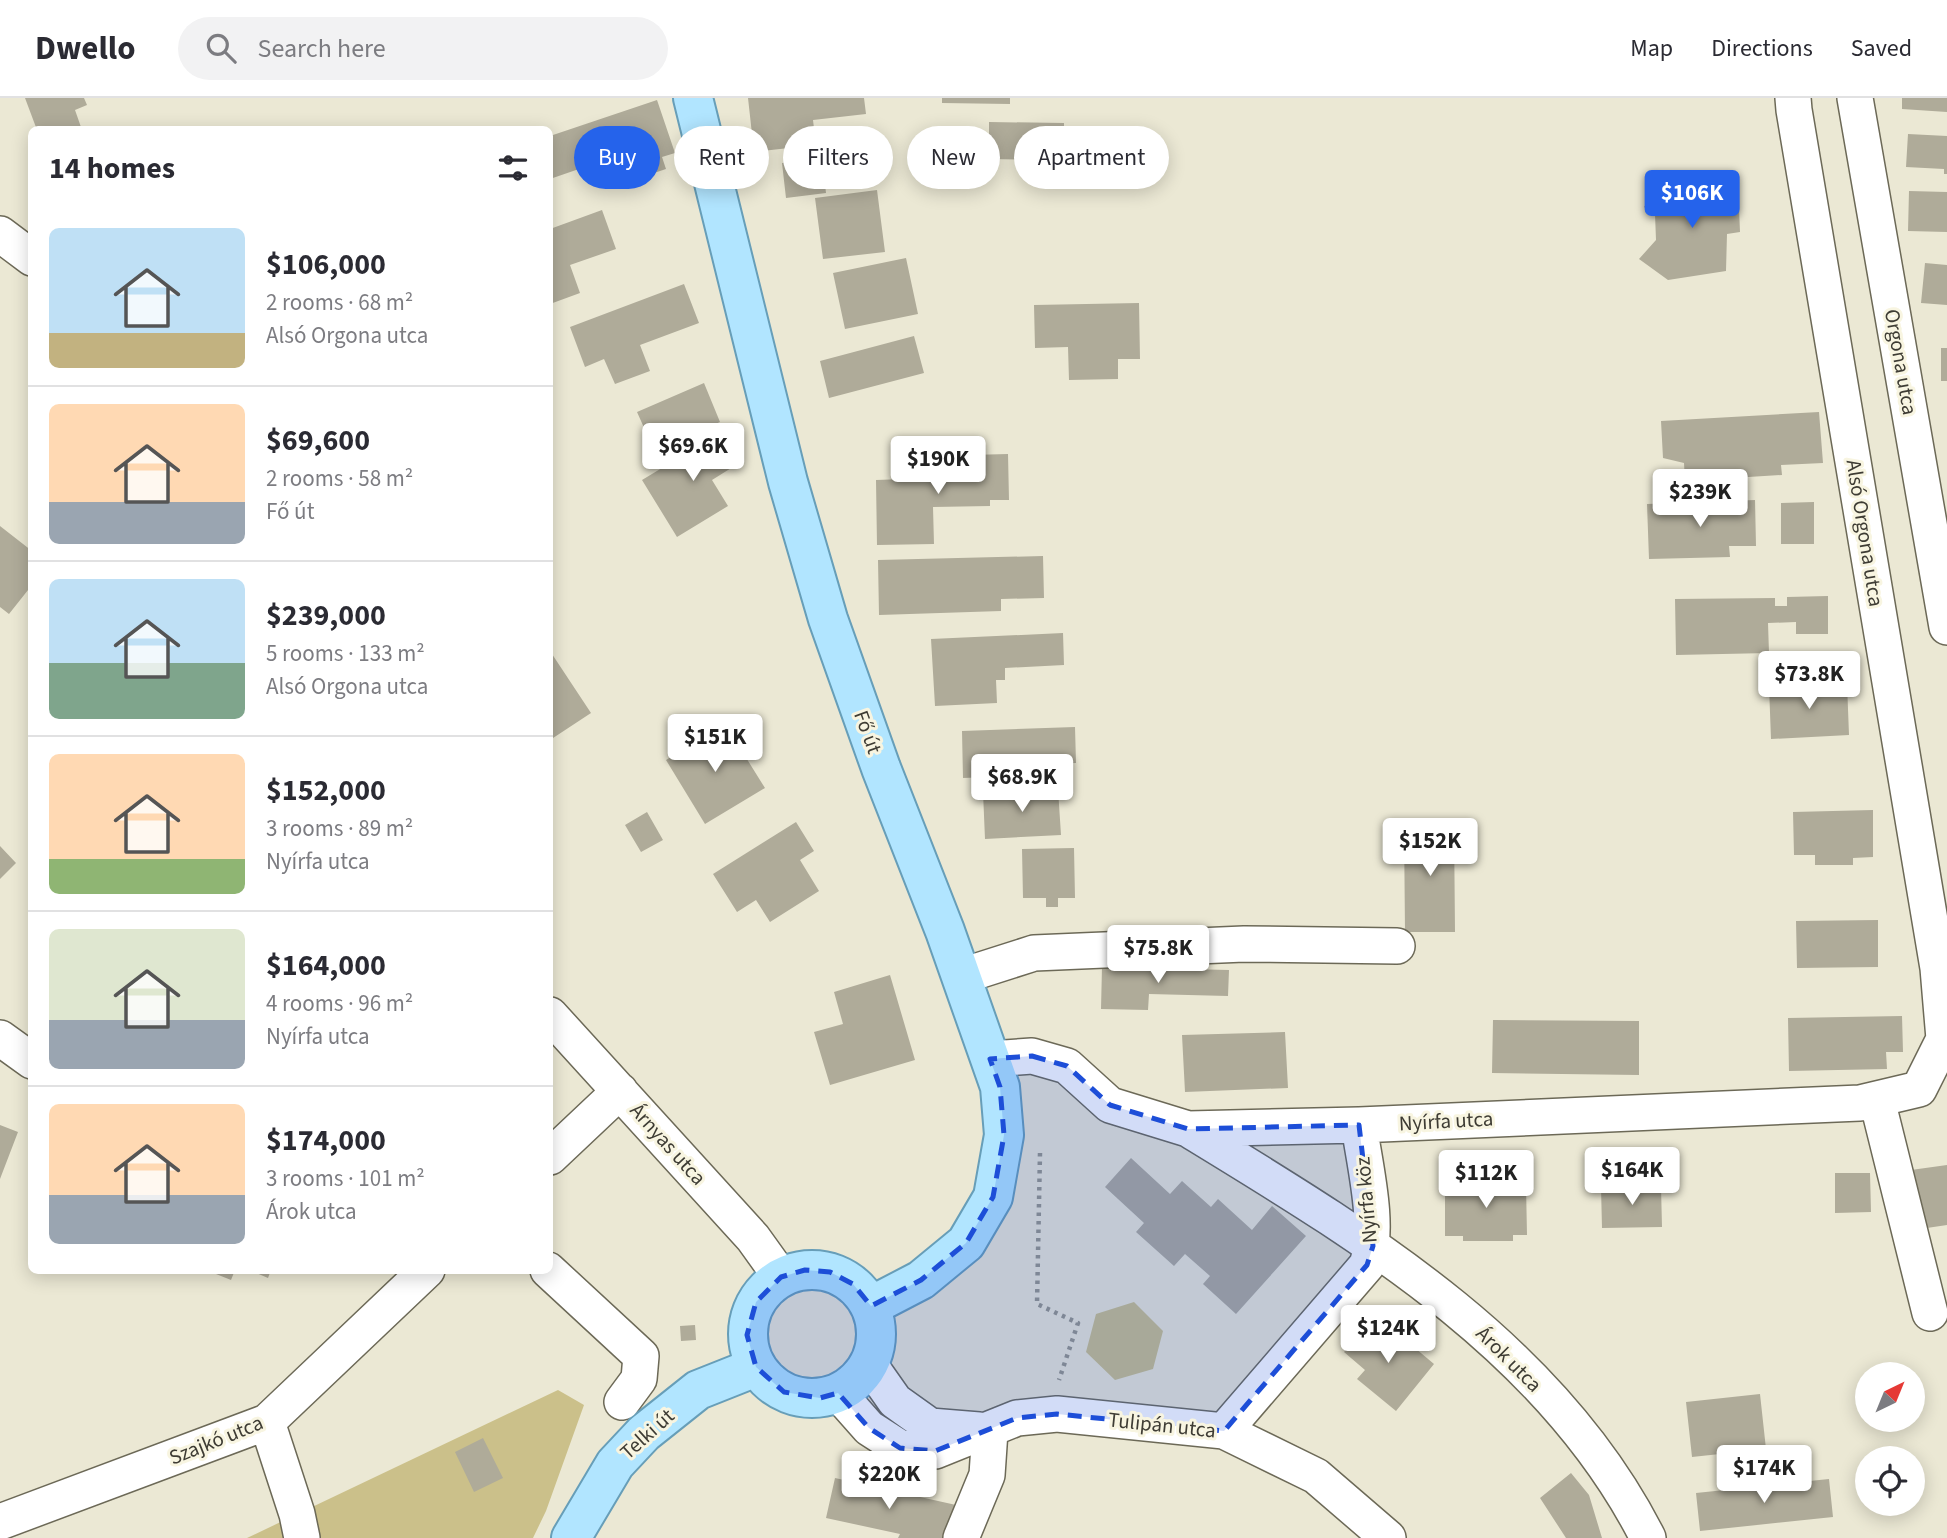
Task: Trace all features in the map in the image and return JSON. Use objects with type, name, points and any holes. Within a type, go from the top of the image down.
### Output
[{"type":"main road","name":"Fő út","points":[[693,98],[788,482],[828,619],[881,768],[962,976],[1000,1087],[1004,1135],[993,1197],[966,1243],[921,1280],[871,1306]]},
{"type":"main road","points":[[805,1270],[830,1272],[853,1284],[871,1306],[877,1334],[875,1349],[869,1364],[856,1381],[838,1393],[820,1398],[802,1398],[784,1392],[768,1382],[750,1352],[747,1335],[749,1317],[756,1302],[780,1277],[805,1270]]},
{"type":"main road","name":"Telki út","points":[[571,1538],[615,1464],[644,1433],[698,1390],[757,1367]]},
{"type":"street","name":"Alsó Orgona utca","points":[[1793,98],[1938,968],[1944,1039],[1919,1089]]},
{"type":"street","name":"Orgona utca","points":[[1855,98],[1947,627]]},
{"type":"street","points":[[0,234],[28,255]]},
{"type":"street","points":[[962,976],[1034,953],[1244,944],[1397,946]]},
{"type":"street","name":"Árnyas utca","points":[[553,1017],[753,1238],[780,1277]]},
{"type":"street","points":[[0,1038],[28,1058]]},
{"type":"street","name":"Nyírfa utca","points":[[990,1059],[1032,1056],[1067,1066],[1110,1105],[1188,1129],[1359,1125],[1846,1103],[1877,1100],[1919,1089]]},
{"type":"street","points":[[553,1154],[620,1091]]},
{"type":"street","points":[[1877,1100],[1930,1313]]},
{"type":"street","name":"Nyírfa köz","points":[[1224,1431],[1367,1265],[1373,1247],[1359,1125]]},
{"type":"street","name":"Árok utca","points":[[1188,1129],[1419,1278],[1488,1335],[1569,1419],[1628,1499],[1648,1538]]},
{"type":"street","name":"Szajkó utca","points":[[0,1522],[267,1422],[423,1274]]},
{"type":"street","points":[[552,1274],[641,1356],[639,1379],[622,1402]]},
{"type":"street","name":"Tulipán utca","points":[[869,1364],[895,1401],[930,1426],[990,1431]]},
{"type":"street","name":"Tulipán utca","points":[[838,1393],[869,1428],[900,1448],[935,1451],[1017,1418],[1058,1414],[1224,1431],[1316,1476],[1388,1538]]},
{"type":"street","points":[[267,1422],[297,1514],[302,1538]]},
{"type":"street","points":[[961,1538],[987,1475],[990,1431]]},
{"type":"path","points":[[1041,1142],[1037,1304],[1079,1323],[1056,1390],[1058,1414]]},
{"type":"highlighted area","points":[[1032,1056],[1067,1066],[1110,1105],[1188,1129],[1359,1125],[1373,1246],[1367,1265],[1224,1431],[1057,1414],[1017,1418],[935,1451],[900,1448],[869,1428],[838,1393],[820,1398],[784,1392],[756,1367],[747,1335],[756,1302],[781,1277],[805,1270],[830,1272],[853,1284],[871,1306],[921,1280],[966,1243],[993,1197],[1004,1135],[1000,1087],[990,1059]]},
{"type":"shaded area","points":[[1134,1302],[1163,1331],[1153,1369],[1115,1380],[1086,1352],[1096,1314]]},
{"type":"shaded area","points":[[558,1390],[584,1405],[546,1511],[533,1538],[247,1538]]},
{"type":"building","points":[[25,98],[84,98],[87,105],[75,110],[81,126],[36,126]]},
{"type":"building","points":[[748,98],[864,98],[866,114],[813,120],[814,126],[783,126],[783,149],[769,150],[769,126],[751,126]]},
{"type":"building","points":[[942,98],[1010,98],[1010,104],[942,103]]},
{"type":"building","points":[[1902,98],[1947,98],[1947,112],[1902,109]]},
{"type":"building","points":[[657,100],[674,150],[674,153],[662,157],[666,169],[660,171],[660,126],[580,126]]},
{"type":"building","points":[[989,122],[1064,123],[1064,126],[1014,126],[1014,159],[1000,159],[1000,126],[989,126]]},
{"type":"building","points":[[574,128],[574,171],[553,178],[553,135]]},
{"type":"building","points":[[1908,134],[1947,136],[1947,174],[1944,174],[1944,169],[1906,167]]},
{"type":"building","points":[[1738,184],[1740,232],[1727,234],[1726,271],[1668,280],[1639,259],[1656,240],[1655,214],[1644,207],[1658,188]]},
{"type":"building","points":[[785,189],[826,189],[826,193],[786,198]]},
{"type":"building","points":[[877,190],[885,252],[823,259],[815,198]]},
{"type":"building","points":[[1909,191],[1947,192],[1947,232],[1908,231]]},
{"type":"building","points":[[602,210],[616,249],[570,265],[580,293],[553,303],[553,228]]},
{"type":"building","points":[[906,258],[918,314],[845,329],[833,273]]},
{"type":"building","points":[[1925,263],[1947,265],[1947,305],[1921,303]]},
{"type":"building","points":[[684,284],[699,323],[640,345],[650,371],[615,384],[604,359],[585,367],[570,327]]},
{"type":"building","points":[[1139,303],[1140,359],[1118,359],[1118,379],[1069,380],[1068,347],[1035,348],[1034,305]]},
{"type":"building","points":[[914,336],[924,373],[829,398],[820,361]]},
{"type":"building","points":[[1941,348],[1947,348],[1947,381],[1941,381]]},
{"type":"building","points":[[704,383],[720,422],[654,450],[637,412]]},
{"type":"building","points":[[1819,412],[1823,463],[1781,465],[1782,475],[1685,481],[1684,463],[1663,458],[1661,421]]},
{"type":"building","points":[[725,430],[744,460],[712,480],[728,506],[677,537],[642,480]]},
{"type":"building","points":[[1008,454],[1009,500],[990,500],[990,506],[933,507],[934,544],[877,545],[876,480],[932,478],[932,456]]},
{"type":"building","points":[[1755,500],[1756,546],[1729,546],[1730,557],[1649,559],[1647,504]]},
{"type":"building","points":[[1814,502],[1814,544],[1781,544],[1781,503]]},
{"type":"building","points":[[0,526],[28,548],[28,590],[9,614],[0,607]]},
{"type":"building","points":[[1043,556],[1044,598],[1001,599],[1001,611],[879,615],[878,560]]},
{"type":"building","points":[[1828,596],[1828,634],[1796,634],[1796,622],[1768,623],[1769,653],[1676,655],[1675,599],[1775,598],[1775,606],[1787,606],[1787,597]]},
{"type":"building","points":[[1063,633],[1064,665],[1005,668],[1005,680],[996,680],[997,703],[935,706],[931,639]]},
{"type":"building","points":[[553,656],[591,713],[553,738]]},
{"type":"building","points":[[1847,683],[1849,735],[1771,739],[1769,686]]},
{"type":"building","points":[[725,724],[765,788],[705,824],[666,760]]},
{"type":"building","points":[[1075,727],[1076,763],[1044,764],[1044,775],[963,778],[962,731]]},
{"type":"building","points":[[1058,789],[1061,835],[985,839],[983,792]]},
{"type":"building","points":[[1873,810],[1873,857],[1853,858],[1853,865],[1815,865],[1815,855],[1794,855],[1793,812]]},
{"type":"building","points":[[647,812],[663,840],[641,852],[625,825]]},
{"type":"building","points":[[796,822],[814,851],[800,860],[819,891],[770,922],[756,900],[737,912],[713,874]]},
{"type":"building","points":[[1454,824],[1455,932],[1405,932],[1404,825]]},
{"type":"building","points":[[0,846],[16,863],[0,879]]},
{"type":"building","points":[[1074,848],[1075,898],[1058,898],[1058,907],[1046,907],[1046,898],[1023,898],[1022,849]]},
{"type":"building","points":[[1878,920],[1878,967],[1797,968],[1796,921]]},
{"type":"building","points":[[1102,967],[1229,970],[1228,996],[1149,994],[1148,1010],[1101,1009]]},
{"type":"building","points":[[890,975],[915,1060],[830,1085],[814,1032],[843,1024],[834,992]]},
{"type":"building","points":[[1902,1016],[1903,1052],[1886,1052],[1887,1069],[1789,1071],[1788,1018]]},
{"type":"building","points":[[1493,1020],[1639,1021],[1639,1075],[1492,1073]]},
{"type":"building","points":[[1285,1032],[1288,1088],[1185,1092],[1182,1035]]},
{"type":"building","points":[[0,1125],[18,1132],[0,1179]]},
{"type":"building","points":[[1131,1158],[1170,1194],[1182,1181],[1211,1207],[1218,1199],[1252,1230],[1272,1206],[1306,1236],[1236,1314],[1203,1284],[1210,1276],[1185,1254],[1174,1266],[1136,1232],[1144,1223],[1105,1187]]},
{"type":"building","points":[[1947,1165],[1947,1225],[1920,1229],[1911,1170]]},
{"type":"building","points":[[1835,1173],[1870,1173],[1871,1212],[1835,1213]]},
{"type":"building","points":[[1462,1179],[1512,1179],[1512,1185],[1526,1185],[1527,1235],[1513,1235],[1513,1241],[1463,1241],[1463,1236],[1445,1236],[1445,1186],[1462,1186]]},
{"type":"building","points":[[1661,1186],[1662,1227],[1602,1228],[1601,1187]]},
{"type":"building","points":[[216,1274],[233,1274],[231,1280]]},
{"type":"building","points":[[1369,1321],[1390,1338],[1396,1332],[1434,1364],[1396,1411],[1357,1379],[1365,1370],[1344,1352]]},
{"type":"building","points":[[695,1325],[696,1340],[681,1341],[680,1326]]},
{"type":"building","points":[[1760,1394],[1766,1449],[1692,1457],[1686,1402]]},
{"type":"building","points":[[483,1438],[503,1478],[474,1492],[455,1452]]},
{"type":"building","points":[[1571,1473],[1589,1495],[1602,1538],[1566,1538],[1540,1498]]},
{"type":"building","points":[[835,1478],[956,1505],[943,1538],[898,1538],[900,1534],[826,1518]]},
{"type":"building","points":[[1829,1479],[1833,1517],[1700,1531],[1696,1493]]}]
